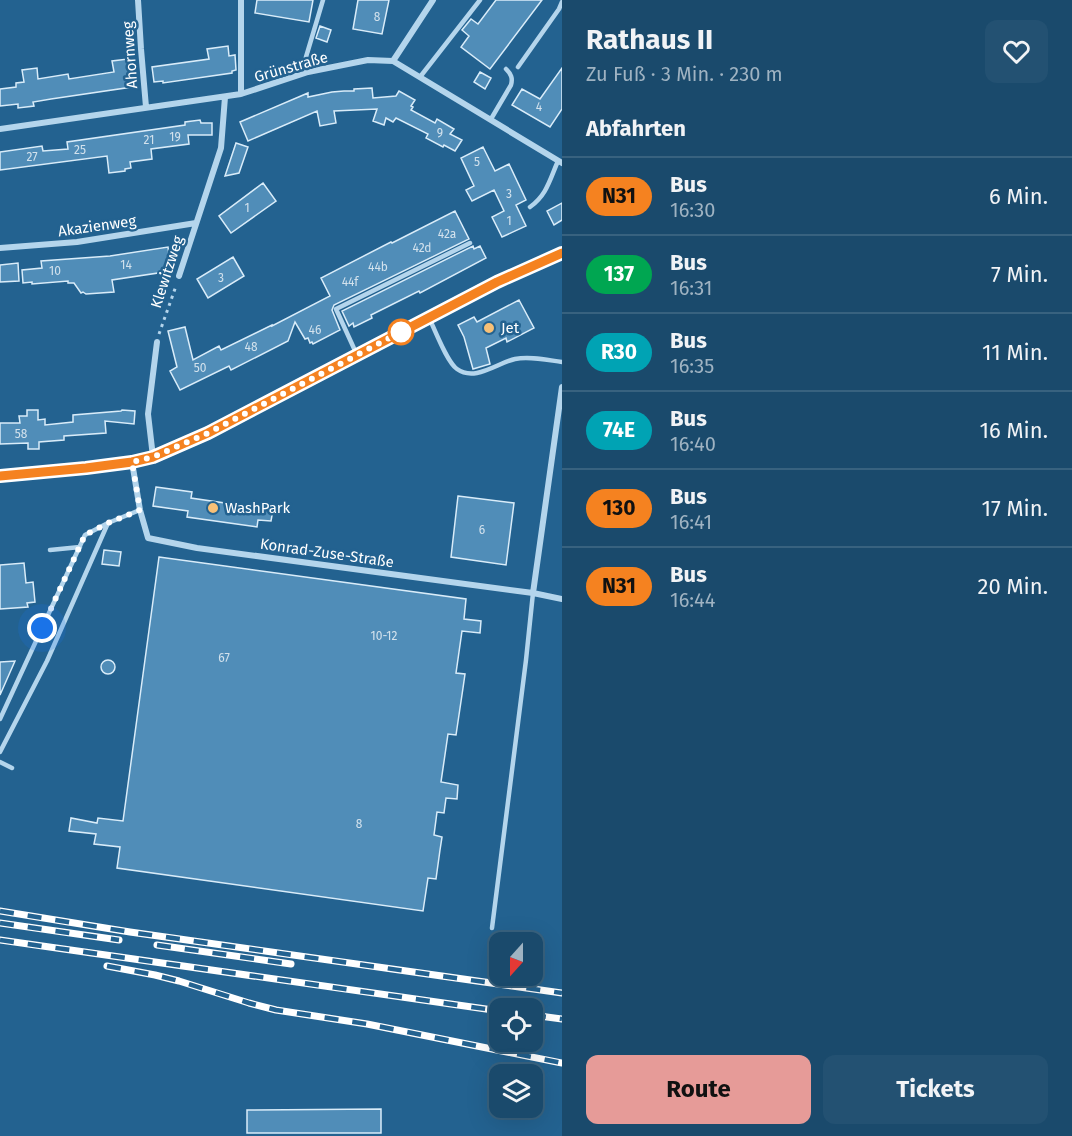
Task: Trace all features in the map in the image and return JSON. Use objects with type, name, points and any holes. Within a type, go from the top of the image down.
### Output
[{"type":"main road","points":[[0,476],[86,468],[153,457],[208,433],[497,282],[562,253]]},
{"type":"street","name":"Ahornweg","points":[[138,0],[146,108]]},
{"type":"street","points":[[241,0],[241,94]]},
{"type":"street","points":[[433,0],[393,61],[560,162]]},
{"type":"street","name":"Grünstraße","points":[[0,129],[225,97],[305,73],[368,60],[393,61]]},
{"type":"street","name":"Klewitzweg","points":[[179,276],[221,148],[225,97]]},
{"type":"street","name":"Akazienweg","points":[[0,248],[77,242],[196,224]]},
{"type":"street","points":[[153,457],[148,414],[157,342]]},
{"type":"street","points":[[533,593],[562,387]]},
{"type":"street","points":[[132,462],[140,510]]},
{"type":"street","name":"Konrad-Zuse-Straße","points":[[140,510],[148,538],[198,548],[533,593],[562,599]]},
{"type":"lane","points":[[305,73],[306,57],[323,0]]},
{"type":"lane","points":[[420,77],[480,0]]},
{"type":"lane","points":[[518,67],[562,2]]},
{"type":"lane","points":[[491,119],[511,85],[512,79],[506,69]]},
{"type":"lane","points":[[530,207],[544,194],[560,162]]},
{"type":"lane","points":[[357,355],[336,309],[470,243]]},
{"type":"lane","points":[[428,318],[451,363],[464,372],[475,373],[514,359],[529,358],[562,362]]},
{"type":"lane","points":[[0,719],[85,535],[140,510]]},
{"type":"lane","points":[[0,752],[47,661],[108,523]]},
{"type":"lane","points":[[50,550],[80,547]]},
{"type":"lane","points":[[492,928],[533,593]]},
{"type":"lane","points":[[0,762],[12,768]]},
{"type":"path","name":"Klewitzweg","points":[[157,342],[179,276]]},
{"type":"building","points":[[257,0],[313,0],[309,22],[255,13]]},
{"type":"building","points":[[358,0],[389,0],[382,34],[353,29]]},
{"type":"building","points":[[496,0],[542,0],[490,69],[461,47],[469,36],[462,30],[471,19],[478,24]]},
{"type":"building","points":[[320,26],[331,30],[327,42],[316,38]]},
{"type":"building","points":[[228,46],[229,56],[235,55],[236,70],[232,73],[163,83],[163,81],[154,82],[152,67],[209,59],[207,49]]},
{"type":"building","points":[[128,59],[132,87],[33,102],[34,106],[18,108],[18,104],[0,106],[0,89],[16,87],[16,83],[24,82],[22,70],[37,68],[38,79],[68,74],[69,79],[114,72],[112,61]]},
{"type":"building","points":[[562,68],[562,109],[550,127],[512,105],[522,89],[540,99]]},
{"type":"building","points":[[480,72],[491,78],[485,89],[474,82]]},
{"type":"building","points":[[372,88],[373,98],[396,96],[399,91],[415,100],[411,110],[435,123],[437,119],[454,129],[450,134],[462,140],[455,151],[426,138],[428,134],[396,118],[393,122],[386,118],[384,125],[373,121],[377,109],[334,111],[336,123],[320,126],[317,111],[248,141],[240,122],[308,93],[308,97]]},
{"type":"building","points":[[200,120],[201,123],[212,123],[212,135],[188,135],[189,144],[151,149],[152,159],[130,162],[131,168],[125,171],[109,173],[107,156],[0,170],[0,152],[42,146],[43,151],[68,149],[67,142],[185,125],[185,122]]},
{"type":"building","points":[[236,143],[248,147],[239,173],[225,176]]},
{"type":"building","points":[[483,147],[495,171],[509,164],[526,200],[516,205],[526,226],[502,237],[492,217],[504,211],[494,190],[472,201],[466,190],[474,186],[461,158]]},
{"type":"building","points":[[263,183],[276,201],[231,233],[219,216]]},
{"type":"building","points":[[562,203],[562,220],[554,225],[547,211]]},
{"type":"building","points":[[455,211],[469,239],[334,305],[332,310],[340,330],[313,344],[308,338],[305,339],[295,322],[288,341],[231,370],[229,366],[180,390],[170,371],[177,367],[168,331],[185,327],[193,360],[219,346],[221,350],[330,296],[321,278]]},
{"type":"building","points":[[473,246],[474,249],[480,246],[486,258],[420,293],[419,291],[371,315],[372,318],[354,327],[353,323],[349,326],[342,311]]},
{"type":"building","points":[[168,247],[171,271],[112,280],[114,292],[81,293],[74,283],[68,283],[68,281],[23,283],[22,270],[42,268],[41,261],[110,256]]},
{"type":"building","points":[[233,257],[244,276],[208,298],[197,279]]},
{"type":"building","points":[[18,263],[19,281],[0,282],[0,265]]},
{"type":"building","points":[[519,300],[534,328],[507,342],[506,338],[486,348],[490,364],[473,369],[464,337],[458,325],[474,317],[477,322]]},
{"type":"building","points":[[27,410],[38,410],[38,420],[45,419],[45,425],[73,422],[73,415],[122,410],[135,411],[134,424],[105,421],[106,433],[64,436],[64,440],[39,442],[39,449],[28,449],[28,443],[0,444],[0,423],[20,423],[19,416],[27,416]]},
{"type":"building","name":"WashPark","points":[[156,487],[192,492],[191,498],[273,510],[271,521],[258,520],[257,527],[187,517],[188,511],[153,506]]},
{"type":"building","points":[[458,496],[514,503],[506,565],[451,557]]},
{"type":"building","points":[[104,550],[121,552],[119,566],[102,564]]},
{"type":"building","points":[[159,557],[466,599],[464,619],[481,621],[480,633],[462,631],[456,673],[465,674],[456,735],[448,734],[441,782],[458,785],[457,799],[446,798],[444,813],[437,812],[434,835],[442,837],[436,879],[428,878],[423,911],[117,868],[120,847],[94,844],[96,834],[69,831],[71,818],[97,823],[98,818],[123,821]]},
{"type":"building","points":[[24,563],[26,583],[33,582],[35,602],[27,603],[28,607],[0,609],[0,565]]},
{"type":"building","points":[[108,660],[113,662],[115,667],[113,672],[108,674],[103,672],[101,667],[103,662]]},
{"type":"building","points":[[15,661],[0,695],[0,662]]},
{"type":"building","points":[[381,1109],[381,1133],[247,1133],[247,1110]]},
{"type":"railway","points":[[0,911],[130,932],[562,993]]},
{"type":"railway","points":[[0,923],[119,940]]},
{"type":"railway","points":[[0,940],[489,1009]]},
{"type":"railway","points":[[157,945],[291,964]]},
{"type":"railway","points":[[107,966],[179,981],[276,1010],[367,1024],[562,1063]]},
{"type":"railway","points":[[543,1016],[562,1019]]},
{"type":"bus line","name":"N31","points":[[0,476],[86,468],[153,457],[208,433],[497,282],[562,253]]},
{"type":"place","name":"Jet","points":[[489,328]]},
{"type":"place","name":"WashPark","points":[[213,508]]},
{"type":"route","points":[[42,628],[85,535],[140,510],[132,462],[153,457],[208,433],[401,332]]}]
